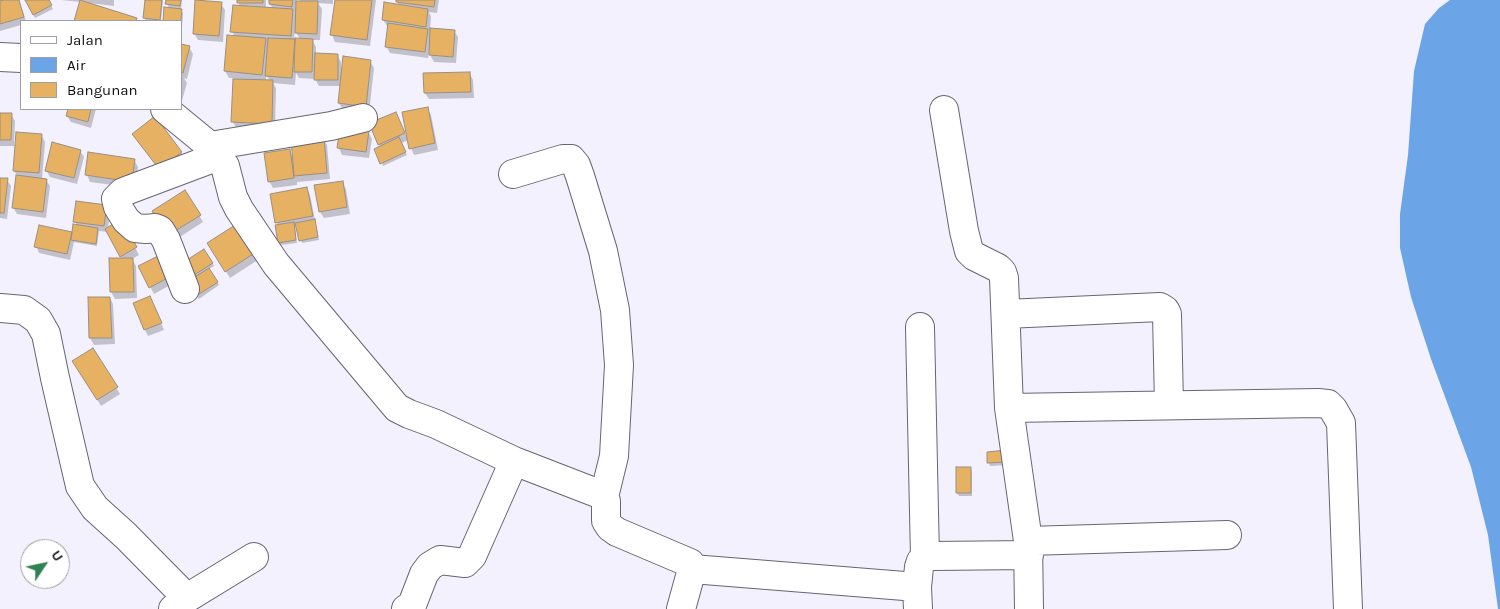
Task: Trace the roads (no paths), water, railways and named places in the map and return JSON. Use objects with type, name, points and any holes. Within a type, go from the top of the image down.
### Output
[{"type":"street","points":[[0,57],[20,58]]},
{"type":"street","points":[[167,110],[214,151],[225,166],[233,196],[239,209],[276,264],[389,400],[398,408],[514,461],[604,497]]},
{"type":"street","points":[[944,110],[969,251],[974,256],[998,268],[1004,278],[1009,408],[1029,548],[1029,609]]},
{"type":"street","points":[[185,289],[166,240],[160,230],[155,228],[135,228],[126,220],[116,200],[123,192],[214,151],[363,118]]},
{"type":"street","points":[[513,174],[563,159],[571,159],[576,165],[603,251],[615,310],[619,365],[614,456],[604,497],[606,501],[606,521],[617,532],[690,563],[692,569],[681,609]]},
{"type":"street","points":[[1006,314],[1160,307],[1167,314],[1169,405]]},
{"type":"street","points":[[0,308],[24,310],[38,320],[46,334],[54,378],[80,486],[95,508],[126,536],[180,603],[254,557]]},
{"type":"street","points":[[692,569],[917,598],[919,567],[924,558],[920,327]]},
{"type":"street","points":[[1009,408],[1328,404],[1341,423],[1348,609]]},
{"type":"street","points":[[406,609],[412,605],[424,574],[430,566],[440,560],[465,563],[472,556],[514,461]]},
{"type":"street","points":[[924,558],[1029,548],[1227,535]]},
{"type":"water","points":[[1450,0],[1500,0],[1500,609],[1498,609],[1488,535],[1471,467],[1431,359],[1411,297],[1400,248],[1400,214],[1408,155],[1414,71],[1425,24],[1439,8]]}]
